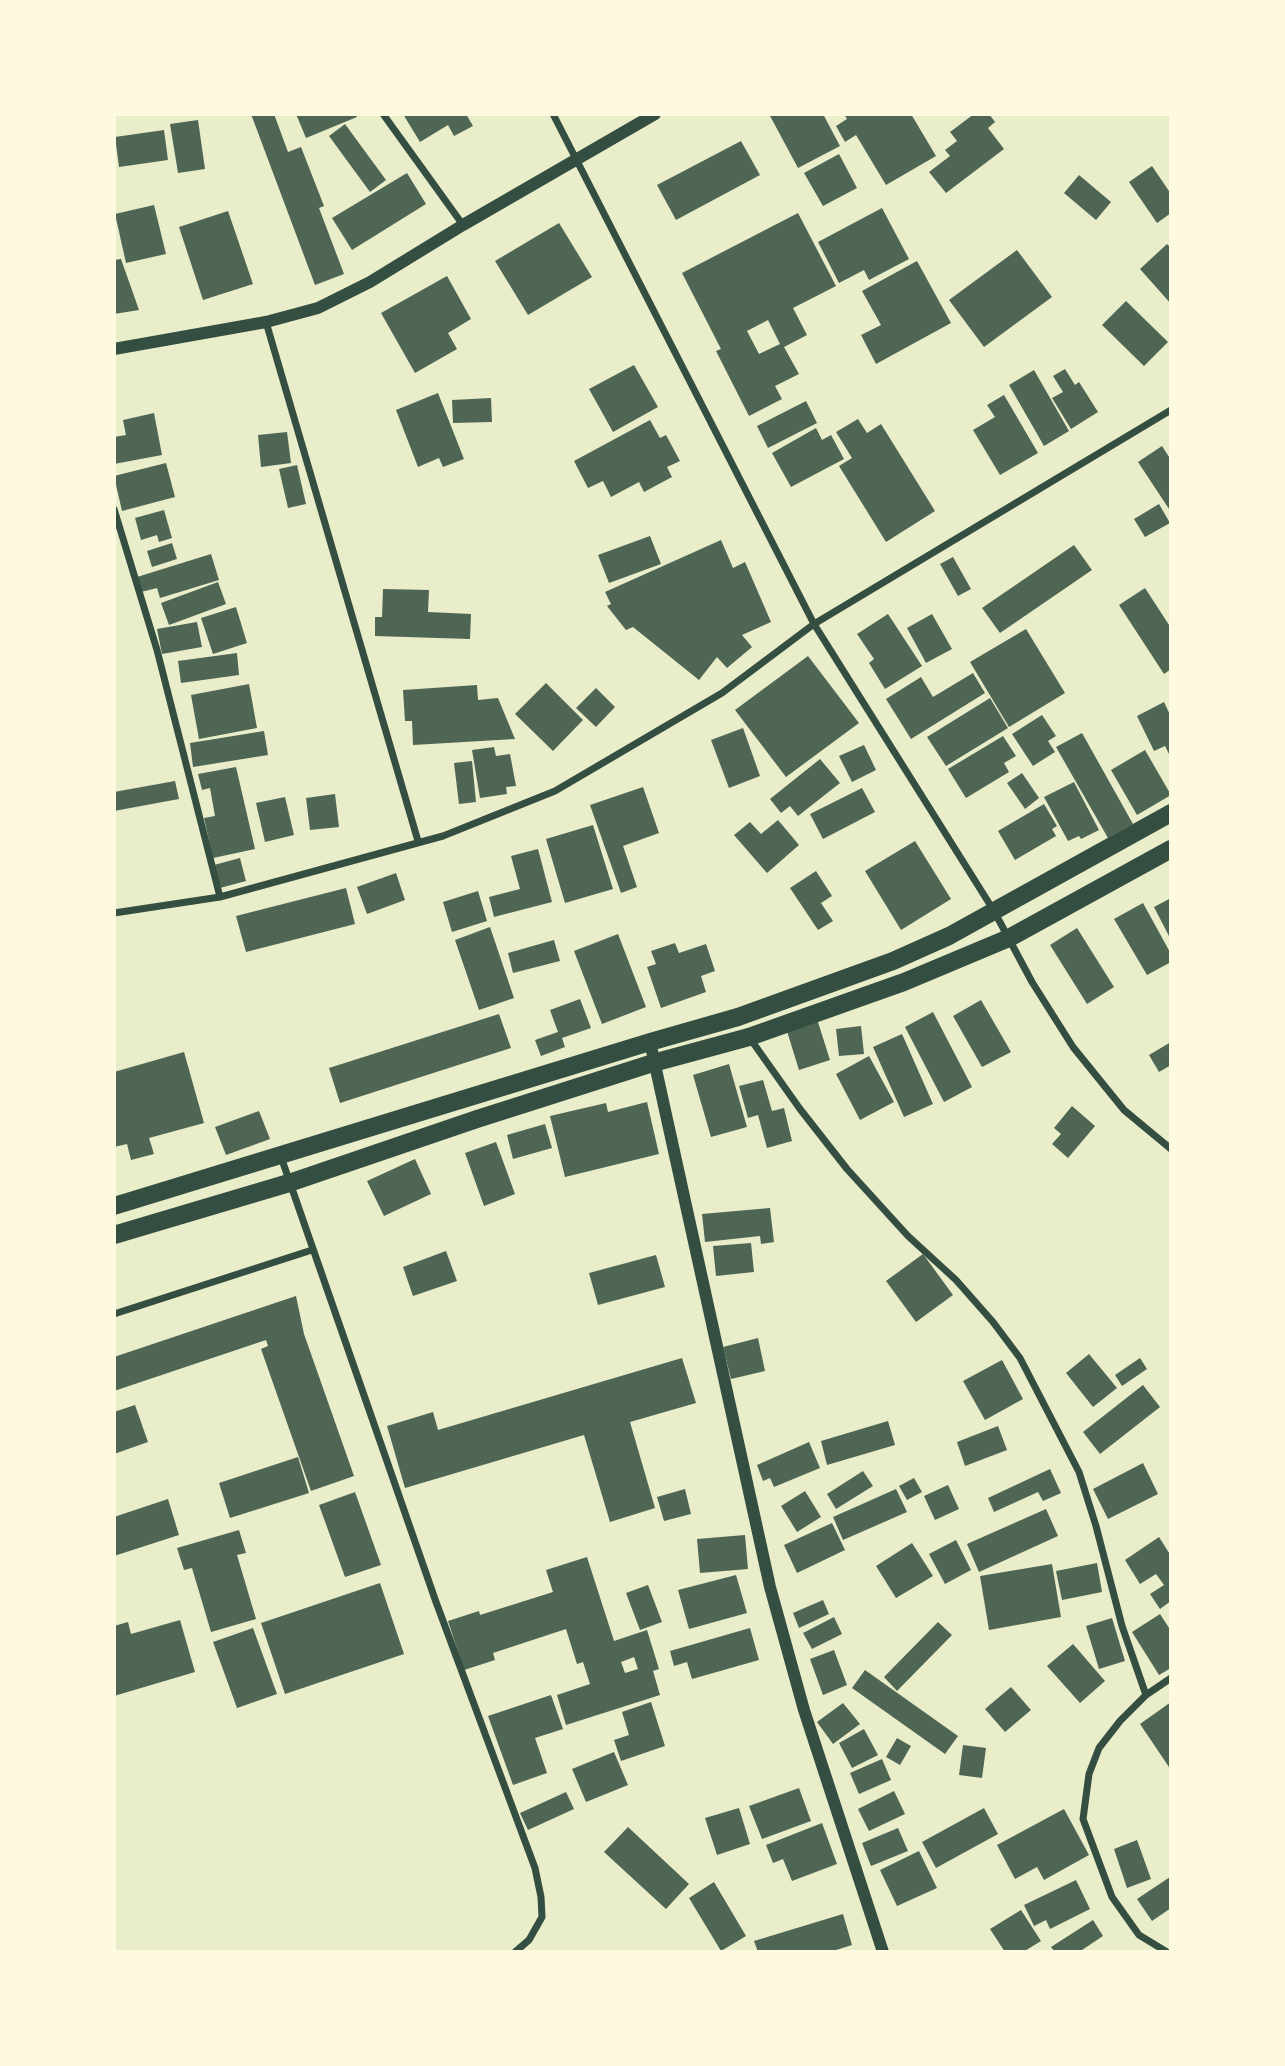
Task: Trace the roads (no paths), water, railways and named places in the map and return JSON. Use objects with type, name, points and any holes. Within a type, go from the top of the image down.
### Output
[{"type":"highway","points":[[114,1206],[738,1017],[893,961],[949,936],[1171,813]]},
{"type":"highway","points":[[114,1235],[289,1183],[653,1063],[749,1037],[904,982],[1009,938],[1171,849]]},
{"type":"street","points":[[383,114],[463,225]]},
{"type":"street","points":[[553,114],[814,624],[994,911],[1032,982],[1073,1047],[1124,1110],[1171,1149]]},
{"type":"street","points":[[114,349],[266,322],[318,308],[370,282],[655,114]]},
{"type":"street","points":[[266,322],[418,841]]},
{"type":"street","points":[[114,913],[220,897],[443,836],[555,791],[722,692],[814,624],[1171,410]]},
{"type":"street","points":[[114,509],[157,650],[220,897]]},
{"type":"street","points":[[749,1037],[800,1110],[847,1169],[908,1236],[956,1280],[1020,1358],[1079,1472],[1122,1626],[1146,1695]]},
{"type":"street","points":[[650,1042],[770,1587],[804,1710],[883,1952]]},
{"type":"street","points":[[280,1156],[490,1752],[535,1868],[542,1917],[529,1940],[515,1952]]},
{"type":"street","points":[[114,1314],[312,1250]]},
{"type":"street","points":[[1167,1952],[1139,1935],[1112,1897],[1083,1819],[1089,1774],[1099,1748],[1120,1721],[1146,1695],[1171,1678]]}]
